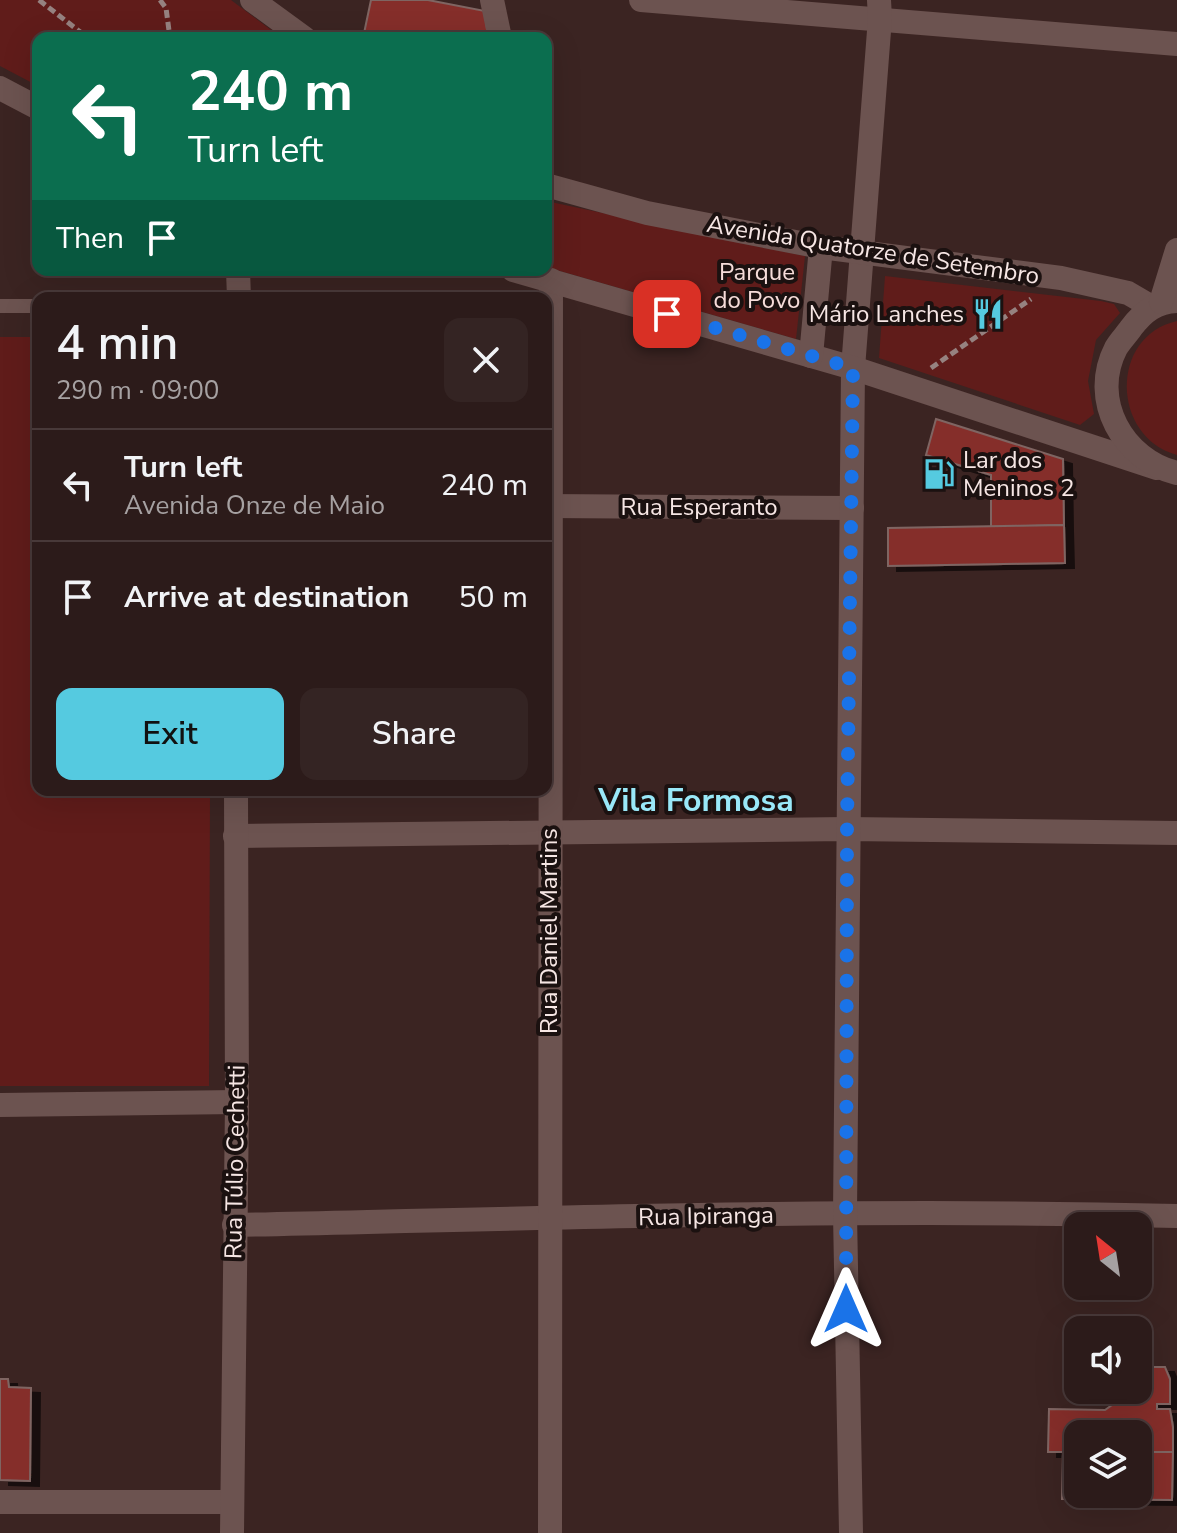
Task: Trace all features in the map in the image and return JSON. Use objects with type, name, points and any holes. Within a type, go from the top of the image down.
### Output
[{"type":"street","points":[[252,0],[296,32]]},
{"type":"street","points":[[492,0],[499,32]]},
{"type":"street","points":[[641,0],[880,9],[1177,44]]},
{"type":"street","points":[[851,1533],[845,1214],[853,368],[880,9]]},
{"type":"street","points":[[0,88],[32,105]]},
{"type":"street","name":"Avenida Quatorze de Setembro","points":[[552,187],[647,213],[821,247],[1061,278],[1163,303]]},
{"type":"street","points":[[811,356],[821,247]]},
{"type":"street","points":[[1167,470],[1129,447],[1111,417],[1107,382],[1116,348],[1137,320],[1163,303],[1177,250]]},
{"type":"street","points":[[536,276],[853,368],[1167,470]]},
{"type":"street","name":"Rua Daniel Martins","points":[[551,280],[551,292]]},
{"type":"street","name":"Rua Esperanto","points":[[552,506],[852,508]]},
{"type":"street","name":"Rua Túlio Cechetti","points":[[232,1533],[237,1102],[236,796]]},
{"type":"street","name":"Rua Daniel Martins","points":[[549,796],[550,1533]]},
{"type":"street","points":[[235,836],[847,829],[1177,833]]},
{"type":"street","points":[[0,1105],[237,1102]]},
{"type":"street","name":"Rua Ipiranga","points":[[234,1225],[845,1214],[1177,1216]]},
{"type":"street","points":[[0,1502],[232,1502]]},
{"type":"lane","points":[[0,306],[32,306]]},
{"type":"path","points":[[39,0],[80,32]]},
{"type":"path","points":[[160,0],[166,8],[169,32]]},
{"type":"path","points":[[906,385],[1061,278]]},
{"type":"green space","points":[[0,0],[231,0],[274,32],[32,32],[32,83],[0,66]]},
{"type":"green space","name":"Parque do Povo","points":[[552,202],[805,256],[796,339],[552,269]]},
{"type":"green space","points":[[885,276],[1114,304],[1120,313],[1096,340],[1088,381],[1094,414],[1080,425],[879,358]]},
{"type":"green space","points":[[1177,321],[1177,455],[1155,445],[1140,429],[1130,409],[1127,387],[1130,365],[1139,346],[1155,330]]},
{"type":"green space","points":[[0,337],[32,337],[32,796],[210,796],[209,1086],[0,1086]]},
{"type":"building","points":[[371,0],[428,0],[485,11],[487,32],[364,32]]},
{"type":"building","points":[[936,419],[1063,459],[1064,525],[991,527],[991,475],[926,455]]},
{"type":"building","points":[[1064,525],[1065,563],[888,566],[888,528]]},
{"type":"building","points":[[1152,1367],[1165,1367],[1170,1379],[1170,1404],[1157,1404],[1157,1409],[1170,1409],[1173,1452],[1152,1452],[1152,1420],[1064,1420],[1064,1452],[1048,1452],[1049,1409],[1105,1410],[1113,1404],[1152,1404]]},
{"type":"building","points":[[0,1379],[8,1379],[9,1387],[31,1388],[30,1481],[0,1480]]},
{"type":"building","points":[[1063,1452],[1064,1452],[1064,1499]]},
{"type":"building","points":[[1152,1452],[1173,1452],[1172,1500],[1152,1500]]},
{"type":"place","name":"Mário Lanches","points":[[988,314]]},
{"type":"place","name":"Lar dos Meninos 2","points":[[939,474]]},
{"type":"district","name":"Vila Formosa","points":[[696,800]]},
{"type":"route","points":[[667,314],[853,368],[847,829],[846,1309]]}]
